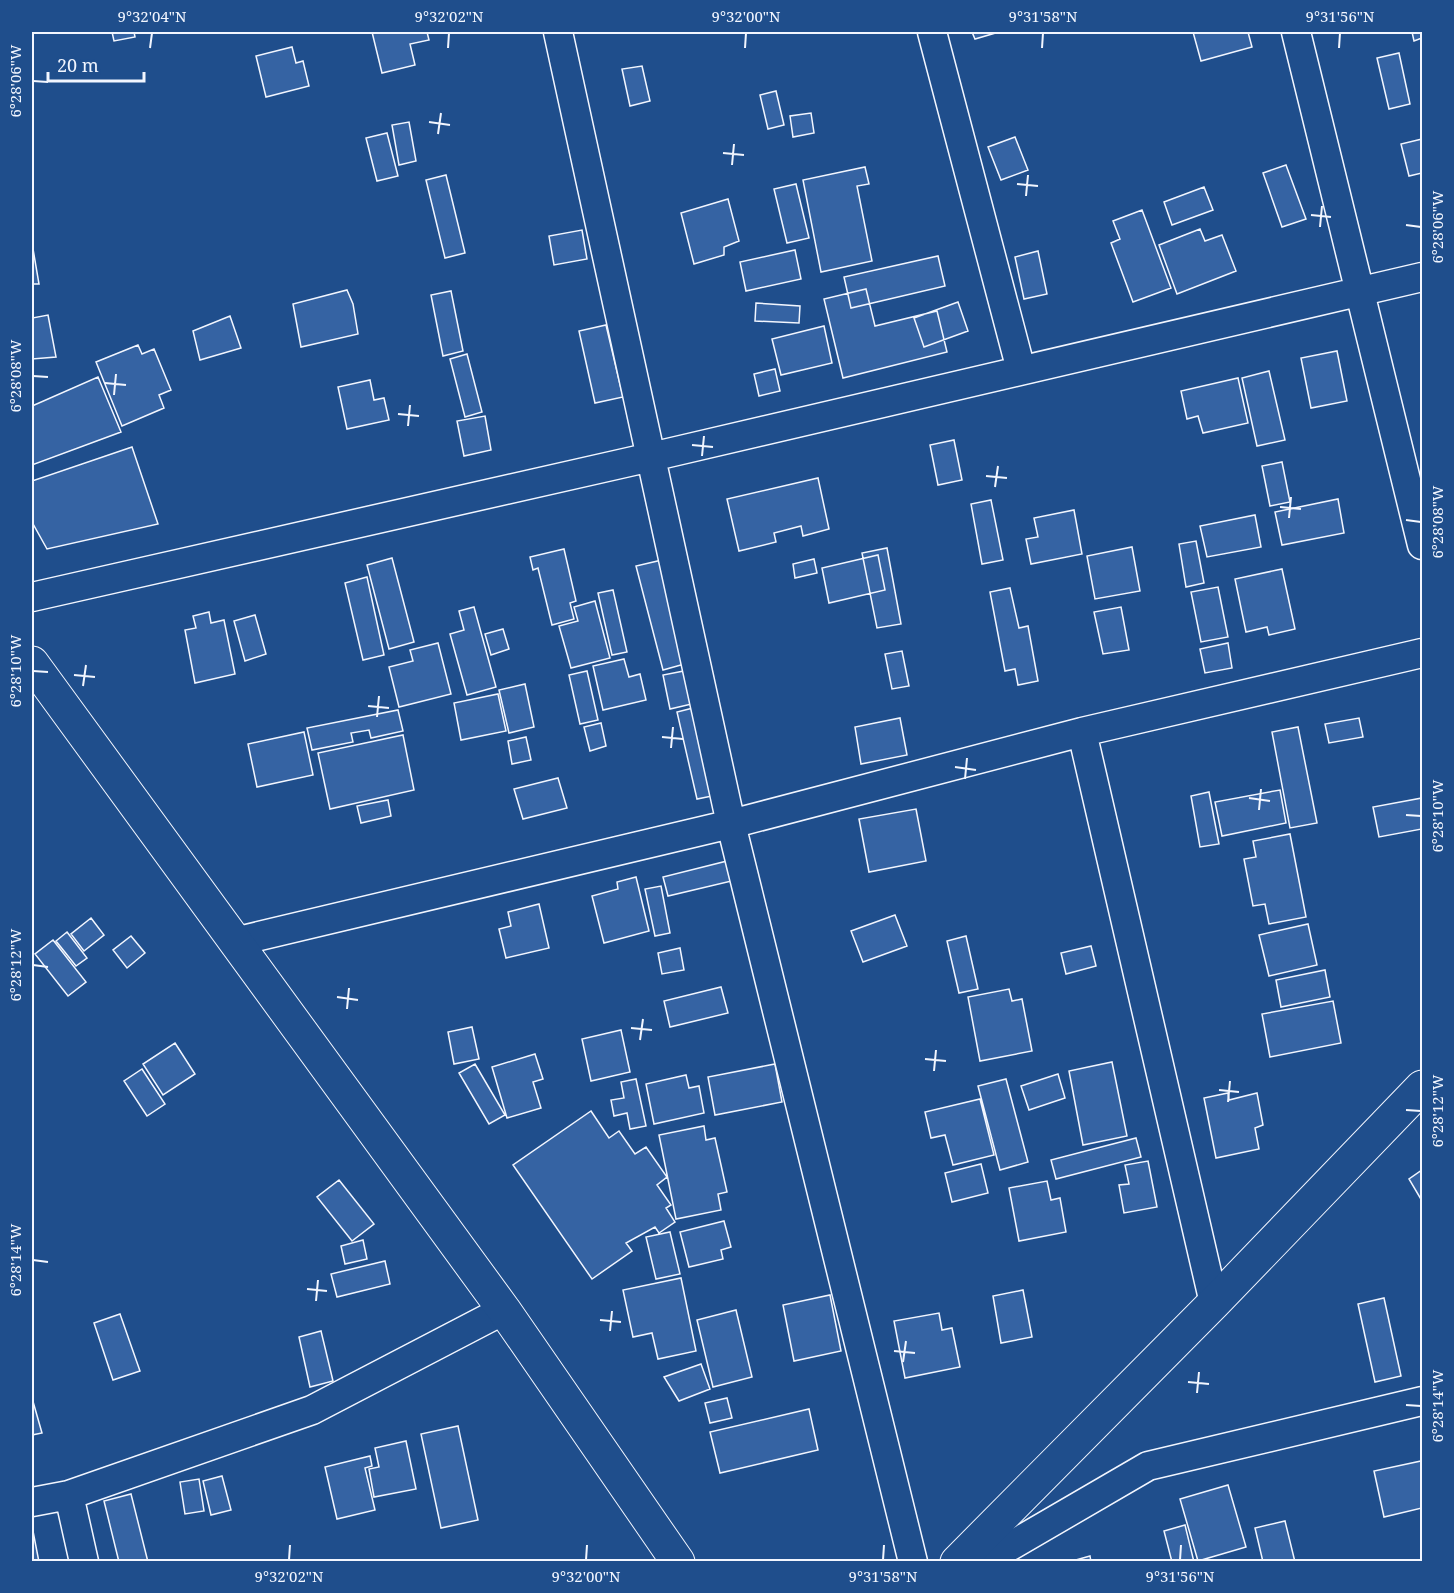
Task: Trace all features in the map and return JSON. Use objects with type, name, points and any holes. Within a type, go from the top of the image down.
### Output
[{"type":"street","points":[[558,32],[731,824],[913,1562]]},
{"type":"street","points":[[932,32],[1020,370]]},
{"type":"street","points":[[1296,32],[1422,545]]},
{"type":"street","points":[[32,597],[651,457],[1422,277]]},
{"type":"street","points":[[234,942],[731,824],[1082,732],[1422,653]]},
{"type":"street","points":[[32,663],[504,1310],[678,1562]]},
{"type":"street","points":[[1082,732],[1214,1303]]},
{"type":"street","points":[[957,1562],[1214,1303],[1422,1087]]},
{"type":"street","points":[[32,1502],[69,1495],[312,1410],[504,1310]]},
{"type":"street","points":[[983,1562],[1148,1466],[1422,1401]]},
{"type":"street","points":[[69,1495],[84,1562]]},
{"type":"building","points":[[112,32],[134,32],[135,37],[114,41]]},
{"type":"building","points":[[372,32],[427,32],[429,40],[410,44],[415,65],[382,73]]},
{"type":"building","points":[[972,32],[999,32],[975,39]]},
{"type":"building","points":[[1193,32],[1248,32],[1252,47],[1201,61]]},
{"type":"building","points":[[1412,32],[1422,32],[1422,38],[1414,41]]},
{"type":"building","points":[[292,47],[296,63],[303,61],[309,86],[266,97],[256,56]]},
{"type":"building","points":[[1399,53],[1410,104],[1389,109],[1377,58]]},
{"type":"building","points":[[642,66],[650,101],[630,106],[622,69]]},
{"type":"building","points":[[776,91],[784,125],[768,129],[760,95]]},
{"type":"building","points":[[811,113],[814,133],[793,137],[790,116]]},
{"type":"building","points":[[409,122],[416,161],[399,165],[392,125]]},
{"type":"building","points":[[387,133],[398,176],[377,181],[366,138]]},
{"type":"building","points":[[1015,137],[1028,170],[1001,180],[988,147]]},
{"type":"building","points":[[1422,139],[1422,173],[1409,176],[1401,144]]},
{"type":"building","points":[[1286,165],[1306,219],[1282,227],[1263,173]]},
{"type":"building","points":[[865,167],[869,184],[857,186],[872,261],[821,272],[803,180]]},
{"type":"building","points":[[446,175],[465,253],[445,258],[426,180]]},
{"type":"building","points":[[796,184],[809,238],[787,243],[774,189]]},
{"type":"building","points":[[1204,187],[1213,210],[1172,225],[1164,202]]},
{"type":"building","points":[[728,199],[739,241],[724,247],[724,255],[694,264],[681,213]]},
{"type":"building","points":[[1142,210],[1171,288],[1133,302],[1111,243],[1120,239],[1113,221]]},
{"type":"building","points":[[1200,229],[1205,241],[1222,235],[1236,271],[1177,294],[1159,245]]},
{"type":"building","points":[[582,230],[587,259],[554,265],[549,236]]},
{"type":"building","points":[[32,243],[39,284],[32,284]]},
{"type":"building","points":[[795,250],[801,279],[746,291],[740,262]]},
{"type":"building","points":[[1038,251],[1047,294],[1024,299],[1015,257]]},
{"type":"building","points":[[938,256],[945,286],[851,308],[844,277]]},
{"type":"building","points":[[866,289],[875,326],[937,311],[947,352],[843,378],[824,299]]},
{"type":"building","points":[[347,290],[353,304],[358,334],[301,347],[293,304]]},
{"type":"building","points":[[451,291],[463,351],[443,356],[431,295]]},
{"type":"building","points":[[958,302],[968,331],[924,347],[914,318]]},
{"type":"building","points":[[756,303],[800,306],[799,323],[755,321]]},
{"type":"building","points":[[48,315],[56,357],[32,359],[32,318]]},
{"type":"building","points":[[230,316],[241,348],[200,360],[193,331]]},
{"type":"building","points":[[606,325],[623,397],[595,403],[579,331]]},
{"type":"building","points":[[824,326],[832,363],[781,375],[772,339]]},
{"type":"building","points":[[138,345],[142,354],[154,349],[171,390],[159,395],[164,408],[122,426],[96,362]]},
{"type":"building","points":[[1337,351],[1347,401],[1311,408],[1301,358]]},
{"type":"building","points":[[467,354],[482,412],[465,417],[450,359]]},
{"type":"building","points":[[775,369],[780,391],[759,396],[754,374]]},
{"type":"building","points":[[1269,371],[1285,440],[1257,446],[1242,378]]},
{"type":"building","points":[[98,377],[121,432],[32,465],[32,406]]},
{"type":"building","points":[[1238,378],[1248,423],[1203,433],[1198,416],[1187,419],[1181,391]]},
{"type":"building","points":[[370,380],[374,400],[384,398],[389,420],[347,429],[338,387]]},
{"type":"building","points":[[485,416],[491,450],[464,456],[457,421]]},
{"type":"building","points":[[954,440],[962,480],[938,485],[930,445]]},
{"type":"building","points":[[132,447],[158,524],[47,549],[32,522],[32,481]]},
{"type":"building","points":[[1282,462],[1290,502],[1270,506],[1262,466]]},
{"type":"building","points":[[818,478],[829,529],[803,536],[801,526],[774,533],[776,542],[739,551],[727,499]]},
{"type":"building","points":[[1338,499],[1344,533],[1282,545],[1275,512]]},
{"type":"building","points":[[991,500],[1003,560],[982,564],[971,504]]},
{"type":"building","points":[[1074,510],[1082,554],[1031,564],[1026,539],[1038,537],[1034,518]]},
{"type":"building","points":[[1255,515],[1261,547],[1207,557],[1200,526]]},
{"type":"building","points":[[1196,541],[1204,583],[1186,587],[1179,544]]},
{"type":"building","points":[[1132,547],[1140,591],[1095,599],[1087,556]]},
{"type":"building","points":[[887,548],[901,624],[877,628],[862,553]]},
{"type":"building","points":[[564,549],[576,601],[570,603],[574,619],[552,625],[538,568],[533,570],[530,557]]},
{"type":"building","points":[[878,555],[885,590],[829,603],[822,568]]},
{"type":"building","points":[[392,558],[414,642],[389,649],[367,565]]},
{"type":"building","points":[[814,559],[817,573],[795,578],[793,564]]},
{"type":"building","points":[[662,560],[688,663],[663,670],[636,566]]},
{"type":"building","points":[[1282,569],[1295,629],[1269,635],[1267,627],[1246,632],[1235,579]]},
{"type":"building","points":[[367,577],[384,655],[363,660],[345,583]]},
{"type":"building","points":[[1218,587],[1228,637],[1201,642],[1191,592]]},
{"type":"building","points":[[1010,588],[1019,628],[1028,626],[1038,681],[1018,685],[1015,669],[1005,671],[990,592]]},
{"type":"building","points":[[613,590],[627,652],[612,655],[598,593]]},
{"type":"building","points":[[595,601],[610,658],[571,668],[559,626],[578,621],[574,607]]},
{"type":"building","points":[[474,607],[496,687],[467,695],[450,634],[464,630],[459,611]]},
{"type":"building","points":[[1121,607],[1129,650],[1103,654],[1094,612]]},
{"type":"building","points":[[209,612],[211,623],[224,620],[235,674],[195,683],[185,630],[196,628],[193,616]]},
{"type":"building","points":[[255,615],[266,654],[245,661],[234,621]]},
{"type":"building","points":[[503,629],[509,649],[491,655],[485,634]]},
{"type":"building","points":[[438,643],[451,694],[399,707],[389,667],[413,661],[410,650]]},
{"type":"building","points":[[1228,643],[1232,668],[1205,673],[1200,649]]},
{"type":"building","points":[[902,651],[909,686],[892,689],[885,654]]},
{"type":"building","points":[[624,659],[629,677],[640,674],[646,700],[603,710],[593,666]]},
{"type":"building","points":[[689,670],[696,703],[670,709],[663,675]]},
{"type":"building","points":[[587,671],[598,720],[580,724],[569,675]]},
{"type":"building","points":[[525,684],[534,727],[509,733],[499,690]]},
{"type":"building","points":[[498,694],[506,731],[461,740],[454,703]]},
{"type":"building","points":[[697,707],[717,795],[697,799],[677,712]]},
{"type":"building","points":[[398,710],[403,731],[371,738],[369,730],[351,733],[353,742],[312,750],[307,728]]},
{"type":"building","points":[[900,718],[907,755],[861,764],[855,727]]},
{"type":"building","points":[[1359,718],[1363,737],[1329,743],[1325,724]]},
{"type":"building","points":[[601,723],[606,746],[590,751],[584,727]]},
{"type":"building","points":[[1298,727],[1317,823],[1290,828],[1272,732]]},
{"type":"building","points":[[304,732],[313,775],[257,787],[248,744]]},
{"type":"building","points":[[403,735],[414,790],[330,809],[318,753]]},
{"type":"building","points":[[526,737],[531,760],[512,764],[508,741]]},
{"type":"building","points":[[558,778],[567,808],[523,819],[514,789]]},
{"type":"building","points":[[1280,790],[1286,823],[1222,836],[1215,802]]},
{"type":"building","points":[[1209,792],[1219,844],[1200,847],[1191,796]]},
{"type":"building","points":[[1422,798],[1422,829],[1379,837],[1373,807]]},
{"type":"building","points":[[388,800],[391,816],[361,823],[357,806]]},
{"type":"building","points":[[916,809],[926,861],[869,872],[859,819]]},
{"type":"building","points":[[1290,834],[1306,917],[1269,924],[1265,904],[1253,906],[1244,859],[1256,857],[1253,841]]},
{"type":"building","points":[[735,859],[740,879],[668,896],[663,877]]},
{"type":"building","points":[[636,877],[649,931],[604,943],[592,896],[618,889],[617,882]]},
{"type":"building","points":[[661,886],[670,933],[655,936],[645,889]]},
{"type":"building","points":[[539,904],[549,948],[506,958],[499,929],[511,926],[508,912]]},
{"type":"building","points":[[895,915],[907,946],[863,962],[851,931]]},
{"type":"building","points":[[91,918],[104,935],[84,951],[71,934]]},
{"type":"building","points":[[1308,924],[1317,965],[1269,976],[1259,935]]},
{"type":"building","points":[[67,932],[87,958],[76,966],[56,941]]},
{"type":"building","points":[[131,936],[145,953],[127,968],[113,950]]},
{"type":"building","points":[[966,936],[978,989],[959,993],[947,941]]},
{"type":"building","points":[[53,940],[86,982],[68,996],[35,954]]},
{"type":"building","points":[[1091,946],[1096,966],[1066,974],[1061,953]]},
{"type":"building","points":[[680,948],[684,970],[662,974],[658,953]]},
{"type":"building","points":[[1325,970],[1330,997],[1281,1007],[1276,980]]},
{"type":"building","points":[[721,987],[728,1013],[670,1027],[664,1001]]},
{"type":"building","points":[[1009,989],[1012,1001],[1022,999],[1032,1051],[980,1061],[968,997]]},
{"type":"building","points":[[1333,1001],[1341,1043],[1270,1057],[1262,1014]]},
{"type":"building","points":[[472,1027],[479,1059],[454,1064],[448,1032]]},
{"type":"building","points":[[621,1030],[630,1072],[591,1081],[582,1039]]},
{"type":"building","points":[[175,1043],[195,1074],[163,1095],[143,1064]]},
{"type":"building","points":[[535,1054],[543,1079],[533,1082],[541,1108],[507,1118],[492,1067]]},
{"type":"building","points":[[1112,1062],[1127,1136],[1083,1145],[1069,1071]]},
{"type":"building","points":[[475,1064],[505,1115],[489,1124],[459,1073]]},
{"type":"building","points":[[775,1064],[782,1102],[715,1115],[708,1077]]},
{"type":"building","points":[[142,1069],[165,1104],[147,1116],[124,1081]]},
{"type":"building","points":[[1058,1074],[1065,1098],[1029,1110],[1021,1086]]},
{"type":"building","points":[[686,1075],[689,1088],[699,1086],[704,1113],[654,1124],[646,1084]]},
{"type":"building","points":[[636,1079],[646,1126],[630,1129],[627,1113],[614,1116],[611,1100],[624,1098],[621,1082]]},
{"type":"building","points":[[1006,1079],[1028,1162],[1000,1170],[978,1086]]},
{"type":"building","points":[[1228,1093],[1229,1100],[1257,1093],[1263,1125],[1255,1128],[1259,1149],[1216,1158],[1204,1098]]},
{"type":"building","points":[[980,1099],[994,1155],[953,1165],[945,1135],[931,1138],[925,1112]]},
{"type":"building","points":[[591,1111],[609,1138],[619,1131],[635,1154],[646,1147],[667,1177],[657,1185],[671,1205],[666,1208],[675,1222],[659,1233],[655,1227],[626,1243],[632,1251],[592,1279],[513,1165]]},
{"type":"building","points":[[704,1126],[706,1140],[715,1138],[727,1192],[718,1194],[721,1210],[676,1219],[659,1135]]},
{"type":"building","points":[[1136,1138],[1141,1157],[1056,1179],[1051,1160]]},
{"type":"building","points":[[1148,1161],[1157,1207],[1124,1213],[1119,1185],[1129,1184],[1125,1165]]},
{"type":"building","points":[[981,1164],[988,1193],[952,1202],[945,1173]]},
{"type":"building","points":[[1422,1170],[1422,1201],[1409,1179]]},
{"type":"building","points":[[339,1180],[374,1224],[352,1241],[317,1197]]},
{"type":"building","points":[[1047,1181],[1051,1200],[1060,1198],[1066,1232],[1019,1241],[1009,1188]]},
{"type":"building","points":[[724,1221],[731,1247],[721,1250],[723,1259],[689,1267],[680,1232]]},
{"type":"building","points":[[670,1232],[680,1274],[656,1279],[646,1237]]},
{"type":"building","points":[[363,1240],[367,1259],[345,1264],[341,1246]]},
{"type":"building","points":[[385,1261],[390,1284],[337,1297],[331,1274]]},
{"type":"building","points":[[681,1278],[696,1351],[658,1359],[652,1333],[633,1337],[623,1290]]},
{"type":"building","points":[[1023,1290],[1032,1337],[1001,1343],[993,1296]]},
{"type":"building","points":[[830,1295],[841,1351],[794,1361],[783,1305]]},
{"type":"building","points":[[1384,1298],[1401,1376],[1375,1382],[1358,1304]]},
{"type":"building","points":[[736,1310],[752,1377],[713,1387],[697,1320]]},
{"type":"building","points":[[939,1313],[942,1330],[952,1328],[960,1367],[905,1378],[894,1321]]},
{"type":"building","points":[[120,1314],[140,1371],[113,1380],[94,1323]]},
{"type":"building","points":[[321,1331],[333,1381],[310,1387],[299,1337]]},
{"type":"building","points":[[701,1364],[710,1389],[679,1401],[664,1377]]},
{"type":"building","points":[[32,1398],[42,1433],[32,1435]]},
{"type":"building","points":[[727,1398],[732,1418],[710,1423],[705,1403]]},
{"type":"building","points":[[809,1409],[818,1450],[720,1473],[710,1432]]},
{"type":"building","points":[[458,1426],[478,1520],[441,1528],[421,1434]]},
{"type":"building","points":[[406,1441],[416,1489],[374,1497],[369,1469],[379,1467],[375,1448]]},
{"type":"building","points":[[370,1456],[372,1466],[365,1468],[375,1510],[337,1519],[325,1467]]},
{"type":"building","points":[[1421,1461],[1422,1508],[1384,1517],[1374,1471]]},
{"type":"building","points":[[222,1476],[231,1510],[211,1515],[203,1481]]},
{"type":"building","points":[[199,1479],[204,1511],[185,1514],[180,1482]]},
{"type":"building","points":[[1228,1485],[1246,1547],[1198,1561],[1180,1499]]},
{"type":"building","points":[[131,1494],[148,1562],[119,1562],[104,1501]]},
{"type":"building","points":[[1285,1521],[1295,1562],[1263,1562],[1255,1528]]},
{"type":"building","points":[[1185,1525],[1194,1562],[1172,1562],[1164,1531]]},
{"type":"building","points":[[32,1526],[39,1562],[32,1562]]},
{"type":"building","points":[[1090,1556],[1091,1562],[1072,1562],[1072,1561]]}]
